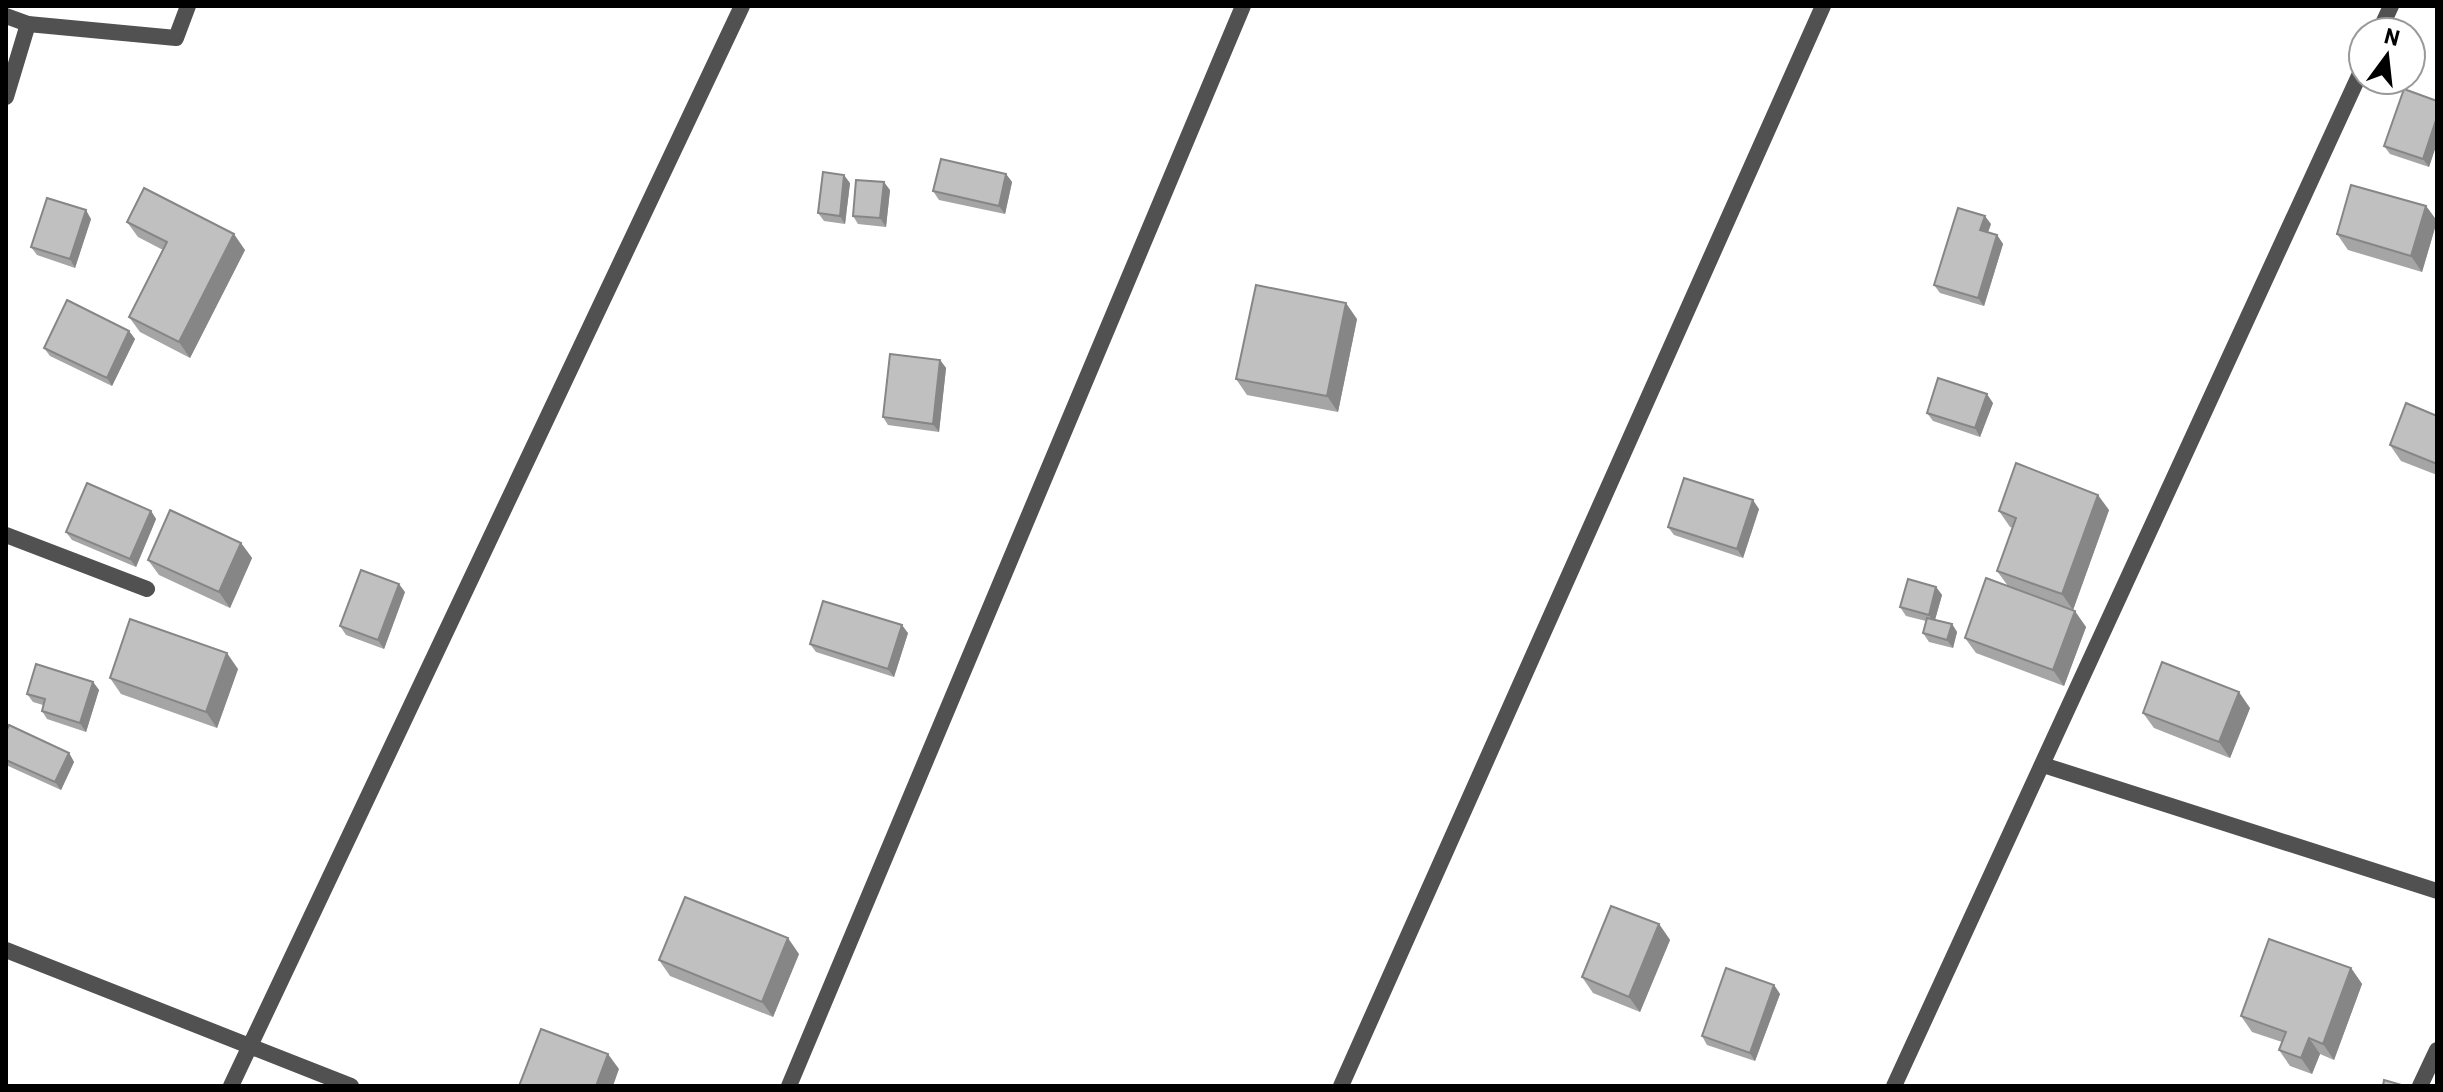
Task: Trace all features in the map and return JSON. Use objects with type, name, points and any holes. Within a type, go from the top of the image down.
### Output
[{"type":"street","points":[[6,16],[28,24],[176,38],[188,6]]},
{"type":"street","points":[[231,1086],[742,6]]},
{"type":"street","points":[[789,1086],[1243,6]]},
{"type":"street","points":[[1341,1086],[1823,6]]},
{"type":"street","points":[[6,97],[28,24]]},
{"type":"street","points":[[1894,1086],[2350,96]]},
{"type":"street","points":[[6,535],[147,589]]},
{"type":"street","points":[[2043,765],[2437,891]]},
{"type":"street","points":[[6,950],[351,1086]]},
{"type":"street","points":[[2420,1086],[2437,1050]]},
{"type":"building","points":[[2402,96],[2423,96],[2437,101],[2437,117],[2423,159],[2384,146]]},
{"type":"building","points":[[941,159],[1006,174],[999,206],[933,191]]},
{"type":"building","points":[[823,172],[844,175],[840,216],[818,213]]},
{"type":"building","points":[[856,180],[884,182],[880,218],[853,216]]},
{"type":"building","points":[[2351,185],[2426,206],[2411,256],[2337,234]]},
{"type":"building","points":[[144,188],[234,234],[179,342],[129,317],[167,242],[127,222]]},
{"type":"building","points":[[47,198],[86,210],[70,259],[31,247]]},
{"type":"building","points":[[1958,208],[1985,216],[1980,230],[1997,235],[1978,298],[1934,285]]},
{"type":"building","points":[[1256,285],[1346,303],[1327,396],[1236,379]]},
{"type":"building","points":[[67,300],[129,331],[107,378],[44,348]]},
{"type":"building","points":[[890,354],[940,360],[933,424],[883,417]]},
{"type":"building","points":[[1938,378],[1987,394],[1975,428],[1927,413]]},
{"type":"building","points":[[2406,403],[2437,416],[2437,464],[2390,445]]},
{"type":"building","points":[[2016,463],[2098,495],[2062,594],[1997,571],[2016,518],[1999,511]]},
{"type":"building","points":[[1684,478],[1753,500],[1737,549],[1668,527]]},
{"type":"building","points":[[87,483],[151,511],[130,559],[66,532]]},
{"type":"building","points":[[170,510],[241,543],[219,592],[148,560]]},
{"type":"building","points":[[361,570],[399,584],[378,640],[340,626]]},
{"type":"building","points":[[1986,578],[2075,611],[2053,670],[1965,638]]},
{"type":"building","points":[[1908,579],[1936,587],[1929,615],[1900,607]]},
{"type":"building","points":[[823,601],[902,625],[888,669],[810,644]]},
{"type":"building","points":[[1927,618],[1952,624],[1947,640],[1923,633]]},
{"type":"building","points":[[130,619],[227,653],[206,712],[110,678]]},
{"type":"building","points":[[2162,662],[2239,692],[2219,742],[2143,713]]},
{"type":"building","points":[[36,664],[93,682],[80,723],[42,711],[45,699],[27,694]]},
{"type":"building","points":[[9,725],[69,753],[55,782],[6,760]]},
{"type":"building","points":[[685,897],[788,938],[762,1002],[659,960]]},
{"type":"building","points":[[1611,906],[1659,924],[1629,997],[1582,977]]},
{"type":"building","points":[[2269,939],[2351,968],[2323,1044],[2309,1038],[2301,1058],[2279,1050],[2286,1032],[2241,1016]]},
{"type":"building","points":[[1726,968],[1774,985],[1750,1053],[1702,1036]]},
{"type":"building","points":[[541,1029],[608,1054],[596,1086],[519,1086]]},
{"type":"building","points":[[2384,1080],[2405,1086],[2383,1086]]}]
